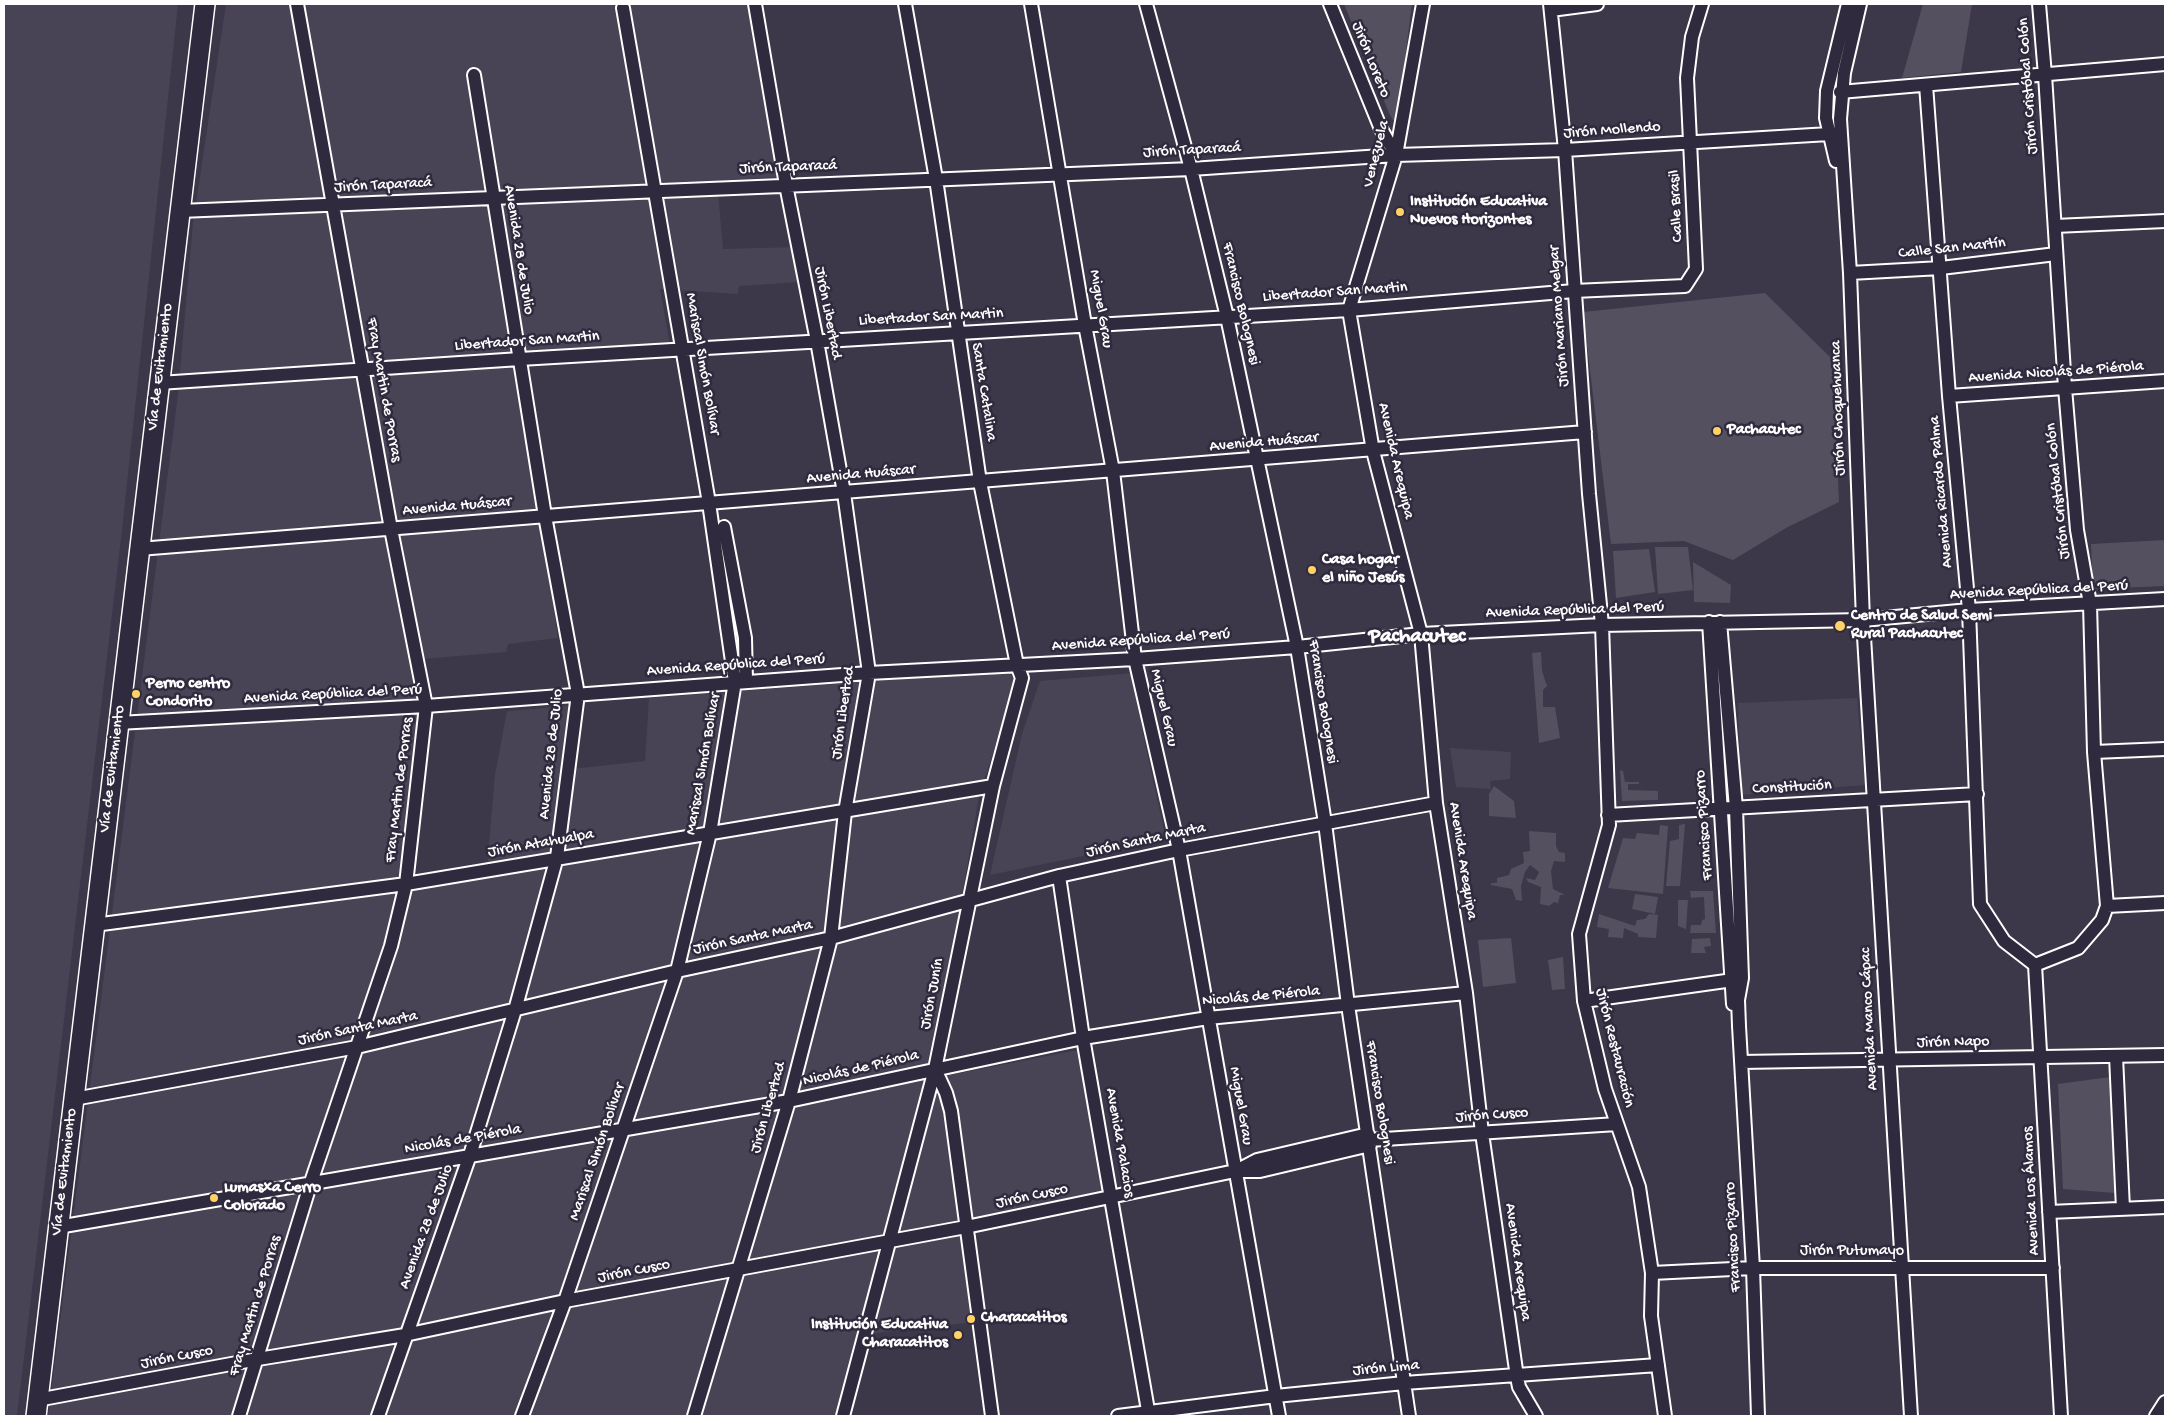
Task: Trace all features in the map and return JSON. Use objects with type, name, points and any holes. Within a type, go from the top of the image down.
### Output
[{"type":"highway","name":"Vía de Evitamiento","points":[[36,1408],[206,4]]},
{"type":"street","name":"Fray Martin de Porras","points":[[239,1416],[311,1182],[392,946],[406,884],[426,706],[297,4]]},
{"type":"street","name":"Jirón Libertad","points":[[694,1416],[736,1269],[789,1101],[831,938],[845,812],[869,673],[844,493],[817,341],[786,185],[755,4]]},
{"type":"street","name":"Santa Catalina","points":[[905,4],[936,179],[980,482],[1017,665]]},
{"type":"street","name":"Miguel Grau","points":[[1031,4],[1085,325],[1113,471],[1136,659],[1179,850],[1280,1416]]},
{"type":"street","name":"Francisco Bolognesi","points":[[1146,4],[1191,168],[1227,317],[1259,460],[1297,647],[1325,823],[1348,1005],[1409,1416]]},
{"type":"street","name":"Jirón Loreto","points":[[1330,4],[1381,129],[1396,155]]},
{"type":"street","name":"Venezuela","points":[[1349,310],[1396,155],[1423,4]]},
{"type":"street","points":[[1551,7],[1596,4]]},
{"type":"street","name":"Calle Brasil","points":[[1696,269],[1687,78],[1692,37],[1702,4]]},
{"type":"street","name":"Jirón Choquehuanca","points":[[1843,195],[1826,118],[1827,91],[1848,4]]},
{"type":"street","name":"Jirón Choquehuanca","points":[[1860,4],[1840,92],[1843,195],[1850,273],[1863,620]]},
{"type":"street","name":"Jirón Cristóbal Colón","points":[[2039,4],[2046,74],[2065,388],[2077,530],[2090,604],[2094,752],[2107,906]]},
{"type":"street","name":"Jirón Mariano Melgar","points":[[1551,7],[1565,150],[1574,291],[1602,625]]},
{"type":"street","name":"Mariscal SImón Bolívar","points":[[522,1416],[565,1301],[677,971],[710,833],[740,681],[623,8]]},
{"type":"street","points":[[1840,92],[2165,64]]},
{"type":"street","name":"Avenida 28 de Julio","points":[[378,1416],[470,1155],[515,1010],[557,857],[578,694],[545,516],[474,75]]},
{"type":"street","name":"Avenida Ricardo Palma","points":[[1926,85],[1949,396],[1969,610],[1980,904],[2004,941],[2036,964]]},
{"type":"street","name":"Jirón Mollendo","points":[[1396,155],[1565,150],[1829,134]]},
{"type":"street","name":"Jirón Taparacá","points":[[180,211],[655,189],[1061,174],[1396,155]]},
{"type":"street","points":[[2055,226],[2165,220]]},
{"type":"street","name":"Calle San Martín","points":[[1850,273],[1941,268],[2056,254]]},
{"type":"street","name":"Libertador San Martin","points":[[159,383],[520,358],[1349,310],[1574,291],[1685,286],[1696,269]]},
{"type":"street","name":"Avenida Arequipa","points":[[1349,310],[1373,451],[1421,634],[1436,803],[1466,994],[1482,1133],[1517,1376],[1519,1387],[1536,1416]]},
{"type":"street","name":"Avenida Nicolás de Piérola","points":[[1949,396],[2165,381]]},
{"type":"street","name":"Avenida Huáscar","points":[[139,549],[1373,451],[1585,432]]},
{"type":"street","points":[[724,527],[744,638],[740,681]]},
{"type":"street","name":"Avenida República del Perú","points":[[118,723],[426,706],[740,681],[1136,659],[1297,647],[1421,634],[1602,625],[1863,620],[1969,610],[2165,599]]},
{"type":"street","name":"Avenida Manco Cápac","points":[[1863,620],[1888,1060],[1911,1416]]},
{"type":"street","name":"Francisco Pizarro","points":[[1715,622],[1720,808],[1737,979]]},
{"type":"street","name":"Francisco Pizarro","points":[[1715,622],[1736,808],[1737,979],[1732,1000],[1739,1026],[1753,1268],[1758,1416]]},
{"type":"street","name":"Jirón Restauración","points":[[1602,625],[1609,825],[1579,934],[1584,1001],[1604,1089],[1639,1187],[1652,1273],[1651,1316],[1665,1416]]},
{"type":"street","name":"Jirón Junín","points":[[843,1416],[935,1069],[993,786],[1022,678],[1017,665]]},
{"type":"street","points":[[2094,752],[2165,749]]},
{"type":"street","name":"Jirón Atahualpa","points":[[94,925],[406,884],[557,857],[845,812],[993,786]]},
{"type":"street","name":"Constitución","points":[[1608,815],[1977,794]]},
{"type":"street","name":"Jirón Santa Marta","points":[[74,1099],[356,1048],[677,971],[831,938],[1059,876],[1179,850],[1436,803]]},
{"type":"street","name":"Avenida Palacios","points":[[1059,876],[1083,1038],[1148,1414]]},
{"type":"street","points":[[2036,964],[2078,948],[2102,920],[2107,906],[2165,903]]},
{"type":"street","name":"Avenida Los Álamos","points":[[2036,964],[2060,1416]]},
{"type":"street","points":[[1584,1001],[1737,979]]},
{"type":"street","name":"Nicolás de Piérola","points":[[58,1227],[789,1101],[1083,1038],[1208,1018],[1466,994]]},
{"type":"street","name":"Jirón Napo","points":[[1741,1062],[2165,1055]]},
{"type":"street","points":[[2116,1056],[2123,1209]]},
{"type":"street","points":[[935,1069],[949,1102],[992,1416]]},
{"type":"street","name":"Jirón Cusco","points":[[36,1408],[258,1359],[405,1335],[565,1301],[1112,1198],[1235,1171],[1257,1160],[1369,1140],[1617,1124]]},
{"type":"street","points":[[2049,1212],[2165,1207]]},
{"type":"street","name":"Jirón Putumayo","points":[[1652,1273],[1753,1268],[2052,1268]]},
{"type":"street","name":"Jirón Lima","points":[[1118,1416],[1148,1414],[1276,1396],[1404,1384],[1658,1365]]},
{"type":"street","points":[[2156,1416],[2165,1402]]},
{"type":"shaded area","points":[[4,4],[178,4],[122,530],[17,1416],[4,1416]]},
{"type":"shaded area","points":[[226,4],[751,4],[778,177],[717,181],[723,249],[795,247],[801,282],[739,286],[738,294],[660,289],[670,345],[515,356],[558,638],[508,644],[506,652],[422,659],[422,713],[409,879],[487,867],[495,775],[507,711],[579,705],[572,769],[645,761],[649,698],[1007,671],[1016,681],[979,796],[958,921],[924,1080],[1078,1050],[1104,1196],[963,1233],[975,1322],[858,1335],[836,1416],[48,1416],[178,394],[193,223]]},
{"type":"shaded area","points":[[1344,4],[1412,4],[1397,121],[1393,120],[1389,113]]},
{"type":"shaded area","points":[[1923,4],[1972,4],[1961,72],[1902,78]]},
{"type":"shaded area","name":"Pachacutec","points":[[1765,293],[1833,360],[1839,502],[1786,528],[1733,560],[1684,541],[1611,544],[1583,312]]},
{"type":"shaded area","points":[[2165,540],[2165,586],[2093,589],[2091,544]]},
{"type":"shaded area","points":[[1655,547],[1688,547],[1693,590],[1658,594]]},
{"type":"shaded area","points":[[1649,549],[1655,592],[1616,598],[1613,551]]},
{"type":"shaded area","points":[[1693,562],[1731,585],[1730,603],[1694,602]]},
{"type":"shaded area","points":[[1541,652],[1542,671],[1547,686],[1543,690],[1543,707],[1555,707],[1560,738],[1539,743],[1532,653]]},
{"type":"shaded area","points":[[1133,673],[1143,734],[1166,839],[990,875],[1022,734],[1040,681]]},
{"type":"shaded area","points":[[1857,698],[1865,785],[1741,795],[1738,703]]},
{"type":"shaded area","points":[[1450,748],[1511,752],[1510,779],[1490,781],[1491,789],[1456,787]]},
{"type":"shaded area","points":[[1620,770],[1623,771],[1625,782],[1639,782],[1639,784],[1628,784],[1628,790],[1658,791],[1658,800],[1622,801]]},
{"type":"shaded area","points":[[1494,786],[1514,801],[1516,818],[1489,816],[1489,794]]},
{"type":"shaded area","points":[[1685,824],[1680,886],[1666,886],[1670,841],[1679,839],[1679,825]]},
{"type":"shaded area","points":[[1660,825],[1668,826],[1663,894],[1608,888],[1623,838],[1635,839],[1637,833],[1659,835]]},
{"type":"shaded area","points":[[1529,831],[1556,833],[1556,846],[1559,852],[1565,853],[1565,862],[1554,861],[1551,871],[1553,889],[1565,895],[1560,895],[1558,903],[1554,902],[1549,906],[1540,904],[1541,887],[1528,882],[1526,878],[1535,880],[1539,872],[1530,865],[1525,872],[1521,886],[1522,901],[1516,900],[1512,889],[1491,885],[1491,883],[1497,883],[1497,878],[1509,875],[1511,869],[1524,863],[1523,852],[1530,851]]},
{"type":"shaded area","points":[[1690,891],[1713,891],[1716,933],[1690,933],[1691,925],[1701,925],[1702,920],[1705,919],[1704,897],[1691,898]]},
{"type":"shaded area","points":[[1635,894],[1658,897],[1655,914],[1632,909]]},
{"type":"shaded area","points":[[1678,900],[1688,900],[1686,929],[1678,926]]},
{"type":"shaded area","points":[[1599,914],[1635,926],[1637,920],[1645,919],[1649,914],[1658,915],[1656,938],[1638,937],[1638,934],[1624,928],[1623,938],[1608,937],[1609,929],[1597,927]]},
{"type":"shaded area","points":[[1511,938],[1516,983],[1483,987],[1478,940]]},
{"type":"shaded area","points":[[1710,938],[1711,946],[1704,947],[1706,953],[1691,953],[1692,939]]},
{"type":"shaded area","points":[[1563,957],[1565,989],[1552,990],[1548,960]]},
{"type":"shaded area","points":[[2110,1077],[2115,1193],[2063,1189],[2058,1084]]},
{"type":"place","name":"Institución Educativa Nuevos Horizontes","points":[[1400,212]]},
{"type":"place","name":"Pachacutec","points":[[1717,431]]},
{"type":"place","name":"Casa hogar el niño Jesús","points":[[1312,570]]},
{"type":"place","name":"Centro de Salud Semi Rural Pachacutec","points":[[1840,626]]},
{"type":"place","name":"Perno centro Condorito","points":[[136,694]]},
{"type":"place","name":"Lumasxa Cerro Colorado","points":[[214,1198]]},
{"type":"place","name":"Characatitos","points":[[971,1319]]},
{"type":"place","name":"Institución Educativa Characatitos","points":[[958,1335]]},
{"type":"district","name":"Pachacutec","points":[[1417,638]]}]
